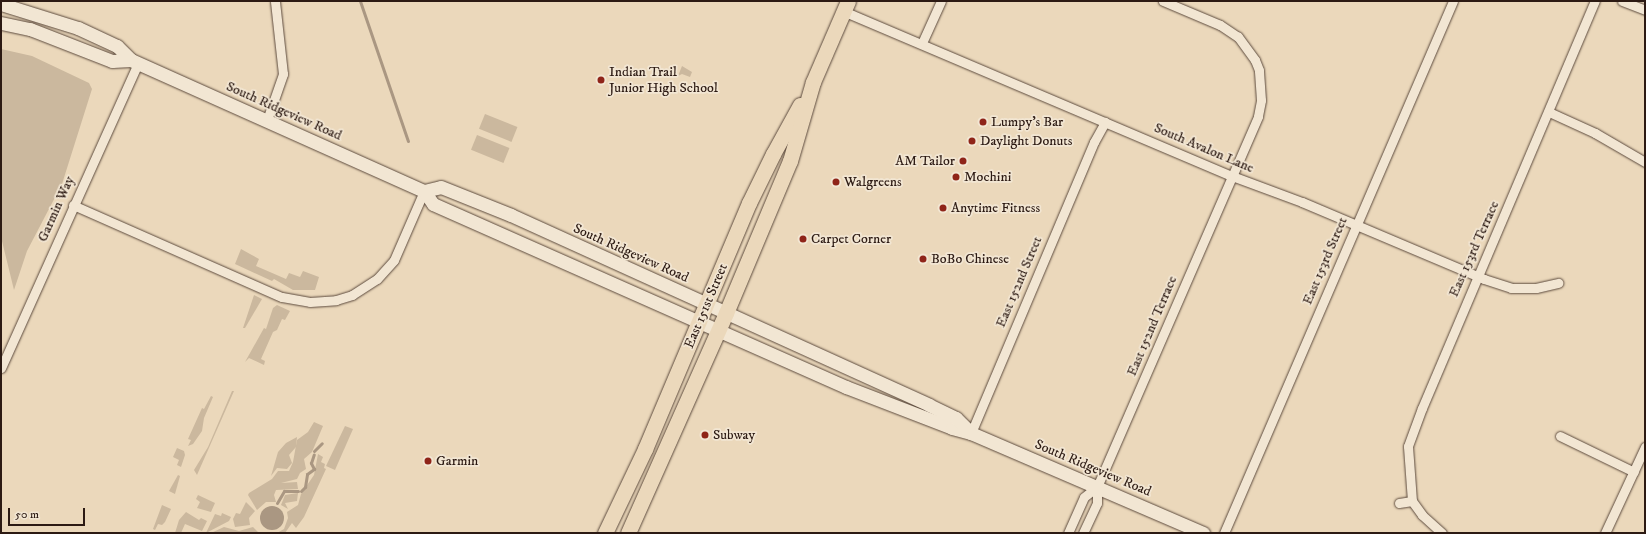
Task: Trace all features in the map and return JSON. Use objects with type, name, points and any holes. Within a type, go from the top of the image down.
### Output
[{"type":"main road","name":"South Ridgeview Road","points":[[1,4],[78,28],[117,46],[134,62],[424,191],[433,204],[719,329],[846,387],[939,423],[971,433],[1203,533]]},
{"type":"main road","name":"East 151st Street","points":[[605,533],[629,482],[773,154],[813,82],[846,6]]},
{"type":"main road","name":"South Ridgeview Road","points":[[1,23],[30,29],[112,61],[134,62]]},
{"type":"main road","name":"East 151st Street","points":[[628,533],[726,313],[790,161],[813,82]]},
{"type":"main road","name":"South Ridgeview Road","points":[[424,191],[441,187],[511,215],[956,418],[971,433]]},
{"type":"main road","points":[[614,533],[630,495],[629,482]]},
{"type":"street","points":[[267,120],[283,74],[275,1]]},
{"type":"street","points":[[922,43],[940,1]]},
{"type":"street","name":"East 152nd Terrace","points":[[1097,487],[1258,116],[1262,100],[1261,80],[1255,60],[1245,44],[1229,30],[1163,1]]},
{"type":"street","name":"East 153rd Street","points":[[1224,533],[1452,1]]},
{"type":"street","name":"East 153rd Terrace","points":[[1412,501],[1408,446],[1477,276],[1549,112],[1595,1]]},
{"type":"street","points":[[1622,1],[1645,10]]},
{"type":"street","name":"South Avalon Lane","points":[[846,6],[922,43],[1105,122],[1232,176],[1356,225],[1477,276],[1511,288],[1536,288],[1558,283]]},
{"type":"street","name":"Garmin Way","points":[[1,368],[134,62]]},
{"type":"street","points":[[1549,112],[1595,133],[1645,162]]},
{"type":"street","name":"East 152nd Street","points":[[971,433],[1094,142],[1105,122]]},
{"type":"street","points":[[73,205],[282,297],[310,302],[336,300],[352,295],[377,279],[394,260],[424,191]]},
{"type":"street","points":[[1560,436],[1634,472]]},
{"type":"street","points":[[1605,533],[1645,447]]},
{"type":"street","points":[[1068,533],[1084,498],[1097,487]]},
{"type":"street","points":[[1083,533],[1097,503],[1097,487]]},
{"type":"street","points":[[1399,504],[1412,501],[1422,515],[1442,533]]},
{"type":"shaded area","points":[[1,49],[32,56],[89,83],[92,89],[62,184],[27,251],[14,290],[1,237]]},
{"type":"shaded area","points":[[682,66],[692,72],[690,77],[682,74],[678,76]]},
{"type":"shaded area","points":[[485,114],[517,127],[511,142],[479,129]]},
{"type":"shaded area","points":[[477,135],[509,148],[503,163],[471,150]]},
{"type":"shaded area","points":[[241,249],[259,259],[256,266],[286,279],[289,273],[300,277],[303,271],[319,277],[315,290],[293,290],[274,279],[272,281],[235,264]]},
{"type":"shaded area","points":[[254,295],[262,299],[245,328],[243,328]]},
{"type":"shaded area","points":[[277,305],[290,311],[285,320],[282,319],[277,330],[273,332],[261,359],[265,361],[264,365],[249,358],[245,362],[264,328],[266,329],[273,308]]},
{"type":"shaded area","points":[[232,391],[234,391],[197,475],[194,470],[208,447]]},
{"type":"shaded area","points":[[211,396],[213,397],[204,418],[202,431],[193,444],[188,446],[191,440],[188,439],[202,408],[204,409]]},
{"type":"shaded area","points":[[314,422],[323,426],[312,452],[304,459],[306,469],[300,473],[297,479],[281,483],[297,482],[298,489],[276,490],[274,495],[276,502],[266,502],[257,510],[248,495],[249,493],[272,479],[278,471],[289,471],[293,462],[297,440],[308,432]]},
{"type":"shaded area","points":[[345,426],[353,429],[335,470],[326,466]]},
{"type":"shaded area","points":[[297,437],[296,447],[289,455],[292,463],[287,469],[277,468],[271,476],[278,452],[286,443]]},
{"type":"shaded area","points":[[177,448],[184,451],[185,455],[181,467],[177,465],[179,460],[173,457]]},
{"type":"shaded area","points":[[318,454],[323,457],[321,462],[325,464],[324,468],[326,469],[304,517],[296,528],[292,523],[285,533],[277,533],[284,529],[288,518],[287,512],[298,505],[301,494],[314,475]]},
{"type":"shaded area","points":[[178,475],[180,476],[175,494],[169,491]]},
{"type":"shaded area","points":[[298,493],[297,501],[285,503],[288,509],[281,505],[285,495]]},
{"type":"shaded area","points":[[198,495],[215,503],[211,512],[197,508],[200,502],[196,499]]},
{"type":"shaded area","points":[[246,502],[255,511],[249,518],[250,525],[235,527],[233,519],[236,513],[240,514]]},
{"type":"shaded area","points":[[162,505],[171,509],[165,522],[162,525],[158,524],[155,530],[153,529]]},
{"type":"shaded area","points":[[272,506],[277,507],[283,513],[283,523],[277,529],[272,530],[267,529],[261,523],[260,518],[261,513],[267,507]]},
{"type":"shaded area","points":[[186,512],[199,520],[201,518],[207,521],[202,531],[185,524],[181,533],[175,533],[179,520]]},
{"type":"shaded area","points":[[222,513],[231,517],[229,521],[206,533],[215,514],[221,516]]},
{"type":"shaded area","points":[[224,527],[239,531],[253,527],[259,533],[211,533]]},
{"type":"waterway","points":[[360,1],[408,141]]},
{"type":"waterway","points":[[314,451],[322,443]]},
{"type":"waterway","points":[[301,491],[305,487],[307,474],[314,469],[311,463],[314,454]]},
{"type":"waterway","points":[[277,503],[284,491],[298,491]]},
{"type":"place","name":"Indian Trail Junior High School","points":[[601,80]]},
{"type":"place","name":"Lumpy's Bar","points":[[983,122]]},
{"type":"place","name":"Daylight Donuts","points":[[972,141]]},
{"type":"place","name":"AM Tailor","points":[[963,161]]},
{"type":"place","name":"Mochini","points":[[956,177]]},
{"type":"place","name":"Walgreens","points":[[836,182]]},
{"type":"place","name":"Anytime Fitness","points":[[943,208]]},
{"type":"place","name":"Carpet Corner","points":[[803,239]]},
{"type":"place","name":"BoBo Chinese","points":[[923,259]]},
{"type":"place","name":"Subway","points":[[705,435]]},
{"type":"place","name":"Garmin","points":[[428,461]]}]
